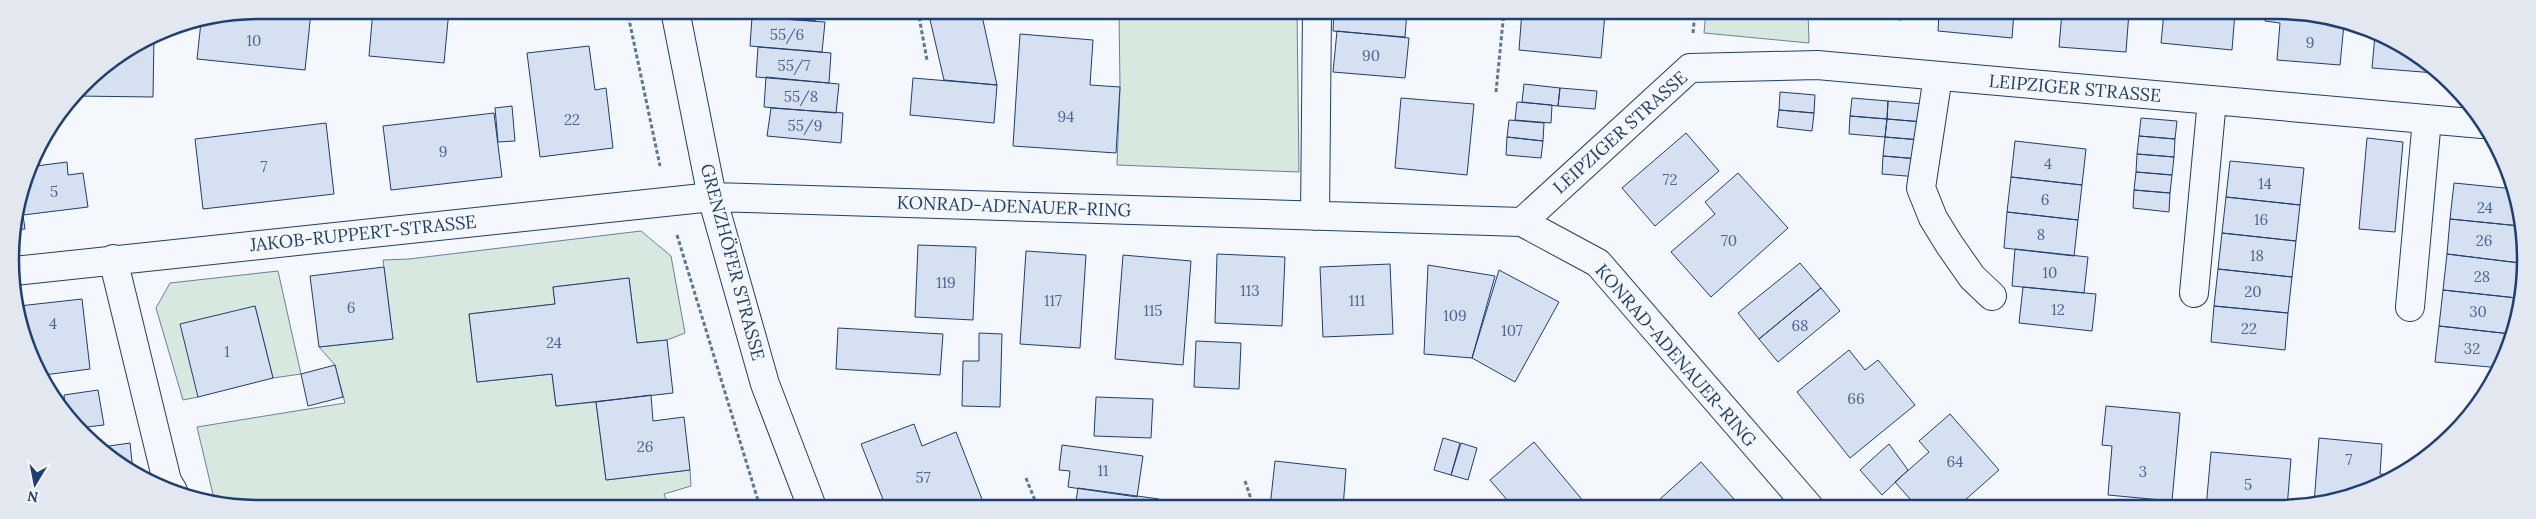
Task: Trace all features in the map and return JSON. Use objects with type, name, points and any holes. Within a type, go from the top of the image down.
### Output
[{"type":"street","name":"GRENZHÖFER STRASSE","points":[[677,19],[712,197],[765,384],[809,500]]},
{"type":"street","points":[[1315,216],[1317,19]]},
{"type":"street","name":"LEIPZIGER STRASSE","points":[[1522,222],[1690,68],[1817,65],[2475,123]]},
{"type":"street","points":[[1938,76],[1921,188],[1933,218],[1948,244],[1972,277],[1992,296]]},
{"type":"street","points":[[2194,293],[2212,100]]},
{"type":"street","points":[[2410,307],[2427,119]]},
{"type":"street","name":"JAKOB-RUPPERT-STRASSE","points":[[19,270],[712,197]]},
{"type":"street","name":"KONRAD-ADENAUER-RING","points":[[712,197],[1522,222],[1598,263],[1803,500]]},
{"type":"street","points":[[113,259],[168,482]]},
{"type":"path","points":[[629,19],[667,201],[710,348],[758,500]]},
{"type":"path","points":[[919,19],[927,60]]},
{"type":"path","points":[[1496,92],[1503,19]]},
{"type":"path","points":[[1694,19],[1694,24]]},
{"type":"path","points":[[1026,478],[1035,500]]},
{"type":"path","points":[[1245,481],[1251,500]]},
{"type":"shaded area","points":[[1119,19],[1297,19],[1299,172],[1117,165],[1120,87]]},
{"type":"shaded area","points":[[1705,19],[1808,19],[1809,43],[1704,33]]},
{"type":"shaded area","points":[[641,231],[671,256],[685,333],[667,340],[637,343],[629,278],[553,287],[555,304],[469,314],[477,382],[552,374],[556,406],[596,402],[606,480],[690,470],[691,486],[664,494],[666,500],[244,500],[213,496],[197,427],[345,403],[335,365],[319,347],[393,339],[383,260],[409,259]]},
{"type":"shaded area","points":[[278,271],[301,374],[273,378],[255,306],[198,397],[183,400],[156,308],[170,283]]},
{"type":"building","points":[[244,19],[310,19],[305,70],[197,59],[201,26]]},
{"type":"building","points":[[372,19],[448,19],[444,63],[369,56]]},
{"type":"building","points":[[752,19],[825,22],[822,52],[750,46]]},
{"type":"building","points":[[786,19],[815,19],[815,21]]},
{"type":"building","points":[[930,19],[983,19],[997,85],[944,80]]},
{"type":"building","points":[[1334,19],[1406,19],[1405,37],[1333,31]]},
{"type":"building","points":[[1521,19],[1605,19],[1601,58],[1519,50]]},
{"type":"building","points":[[1939,19],[2013,19],[2012,38],[1938,31]]},
{"type":"building","points":[[2061,19],[2128,19],[2126,52],[2059,47]]},
{"type":"building","points":[[2163,19],[2234,19],[2232,50],[2161,43]]},
{"type":"building","points":[[2265,19],[2292,19],[2323,23],[2344,29],[2340,65],[2277,60],[2280,23],[2265,21]]},
{"type":"building","points":[[1337,31],[1409,38],[1405,78],[1333,72]]},
{"type":"building","points":[[1020,34],[1093,40],[1090,85],[1120,87],[1116,153],[1013,146]]},
{"type":"building","points":[[2375,40],[2410,59],[2428,72],[2372,68]]},
{"type":"building","points":[[154,44],[153,97],[82,96],[101,78],[126,59]]},
{"type":"building","points":[[589,46],[595,90],[606,88],[613,148],[540,157],[527,53]]},
{"type":"building","points":[[758,47],[831,53],[829,83],[756,77]]},
{"type":"building","points":[[766,77],[839,84],[836,113],[764,107]]},
{"type":"building","points":[[913,78],[997,85],[994,123],[910,115]]},
{"type":"building","points":[[1524,84],[1560,88],[1558,106],[1522,102]]},
{"type":"building","points":[[1560,88],[1597,91],[1595,109],[1558,106]]},
{"type":"building","points":[[1780,92],[1815,95],[1814,113],[1779,110]]},
{"type":"building","points":[[1401,98],[1474,104],[1467,175],[1395,168]]},
{"type":"building","points":[[1852,98],[1888,101],[1887,119],[1850,116]]},
{"type":"building","points":[[1888,101],[1924,104],[1923,122],[1887,119]]},
{"type":"building","points":[[1517,102],[1552,105],[1551,123],[1515,120]]},
{"type":"building","points":[[512,106],[515,141],[498,142],[495,108]]},
{"type":"building","points":[[771,108],[843,113],[841,143],[767,136]]},
{"type":"building","points":[[1779,110],[1814,113],[1812,131],[1777,127]]},
{"type":"building","points":[[494,113],[502,177],[391,190],[383,126]]},
{"type":"building","points":[[1850,116],[1887,119],[1885,137],[1849,134]]},
{"type":"building","points":[[2141,118],[2177,121],[2175,139],[2139,136]]},
{"type":"building","points":[[1887,119],[1923,122],[1921,140],[1885,137]]},
{"type":"building","points":[[1509,120],[1544,123],[1543,141],[1507,137]]},
{"type":"building","points":[[326,123],[334,194],[203,209],[195,139]]},
{"type":"building","points":[[1686,133],[1719,171],[1655,226],[1622,188]]},
{"type":"building","points":[[2139,136],[2175,139],[2174,157],[2137,154]]},
{"type":"building","points":[[1507,137],[1543,141],[1541,158],[1506,155]]},
{"type":"building","points":[[1885,137],[1921,140],[1919,159],[1883,156]]},
{"type":"building","points":[[2367,138],[2403,142],[2395,232],[2359,229]]},
{"type":"building","points":[[2015,141],[2086,149],[2082,185],[2011,177]]},
{"type":"building","points":[[2137,154],[2174,157],[2172,175],[2136,172]]},
{"type":"building","points":[[1883,156],[1919,159],[1918,177],[1882,174]]},
{"type":"building","points":[[2230,161],[2304,168],[2300,205],[2226,197]]},
{"type":"building","points":[[67,162],[68,175],[83,173],[88,207],[23,215],[25,229],[21,229],[23,213],[27,197],[38,166]]},
{"type":"building","points":[[2136,172],[2172,175],[2170,193],[2134,190]]},
{"type":"building","points":[[1738,173],[1788,228],[1711,297],[1671,252],[1715,214],[1705,202]]},
{"type":"building","points":[[2011,177],[2082,185],[2078,220],[2007,212]]},
{"type":"building","points":[[2454,183],[2506,188],[2515,225],[2450,219]]},
{"type":"building","points":[[2134,190],[2170,193],[2169,212],[2133,208]]},
{"type":"building","points":[[2226,197],[2300,205],[2296,241],[2222,233]]},
{"type":"building","points":[[2007,212],[2078,220],[2074,256],[2004,248]]},
{"type":"building","points":[[2450,219],[2515,225],[2517,263],[2447,254]]},
{"type":"building","points":[[2222,233],[2296,241],[2292,277],[2218,269]]},
{"type":"building","points":[[918,245],[976,247],[973,320],[915,317]]},
{"type":"building","points":[[2015,249],[2088,257],[2084,293],[2012,286]]},
{"type":"building","points":[[1026,251],[1086,255],[1080,348],[1020,344]]},
{"type":"building","points":[[1217,254],[1285,257],[1282,326],[1215,323]]},
{"type":"building","points":[[2447,254],[2517,263],[2514,298],[2443,290]]},
{"type":"building","points":[[1123,255],[1191,261],[1183,365],[1115,359]]},
{"type":"building","points":[[1800,263],[1821,288],[1759,339],[1738,313]]},
{"type":"building","points":[[1390,264],[1393,334],[1323,337],[1320,267]]},
{"type":"building","points":[[1428,265],[1495,276],[1472,358],[1424,354]]},
{"type":"building","points":[[384,267],[393,339],[319,347],[310,276]]},
{"type":"building","points":[[2218,269],[2292,277],[2288,313],[2214,306]]},
{"type":"building","points":[[1499,270],[1559,302],[1515,382],[1472,358]]},
{"type":"building","points":[[629,278],[637,343],[667,340],[673,393],[556,406],[552,374],[477,382],[469,314],[555,304],[553,287]]},
{"type":"building","points":[[2023,287],[2096,294],[2092,331],[2019,323]]},
{"type":"building","points":[[1821,288],[1840,311],[1778,362],[1759,339]]},
{"type":"building","points":[[2443,290],[2514,298],[2505,333],[2439,326]]},
{"type":"building","points":[[82,299],[90,369],[48,374],[37,352],[23,306]]},
{"type":"building","points":[[255,306],[273,378],[198,397],[180,324]]},
{"type":"building","points":[[2214,306],[2288,313],[2285,350],[2211,342]]},
{"type":"building","points":[[2439,326],[2505,333],[2491,367],[2435,362]]},
{"type":"building","points":[[838,328],[943,334],[940,375],[836,369]]},
{"type":"building","points":[[979,333],[1002,334],[1000,407],[962,406],[963,361],[979,361]]},
{"type":"building","points":[[1196,341],[1241,343],[1239,389],[1194,387]]},
{"type":"building","points":[[1849,350],[1865,370],[1878,360],[1915,405],[1850,458],[1797,392]]},
{"type":"building","points":[[335,365],[343,397],[308,406],[301,374]]},
{"type":"building","points":[[98,390],[104,425],[86,427],[65,400],[64,395]]},
{"type":"building","points":[[651,395],[653,421],[684,417],[690,470],[606,480],[596,402]]},
{"type":"building","points":[[1096,397],[1153,399],[1151,438],[1094,436]]},
{"type":"building","points":[[2106,406],[2180,413],[2172,500],[2108,495],[2112,446],[2102,445]]},
{"type":"building","points":[[1950,414],[1999,470],[1965,500],[1911,500],[1895,482],[1929,452],[1919,441]]},
{"type":"building","points":[[914,424],[922,446],[956,432],[982,500],[883,500],[861,444]]},
{"type":"building","points":[[1443,438],[1460,443],[1451,475],[1434,470]]},
{"type":"building","points":[[2319,438],[2382,444],[2380,474],[2384,474],[2369,482],[2339,492],[2315,497]]},
{"type":"building","points":[[1534,442],[1582,500],[1507,500],[1490,480]]},
{"type":"building","points":[[130,443],[132,464],[126,460],[108,446]]},
{"type":"building","points":[[1461,443],[1477,448],[1468,480],[1451,475]]},
{"type":"building","points":[[1889,444],[1908,470],[1882,495],[1860,470]]},
{"type":"building","points":[[1062,445],[1143,456],[1137,497],[1068,487],[1070,471],[1059,470]]},
{"type":"building","points":[[2211,452],[2291,459],[2288,500],[2207,500]]},
{"type":"building","points":[[1275,461],[1346,469],[1344,500],[1271,500]]},
{"type":"building","points":[[1701,462],[1735,500],[1659,500]]},
{"type":"building","points":[[1078,488],[1159,499],[1159,500],[1076,500]]}]
